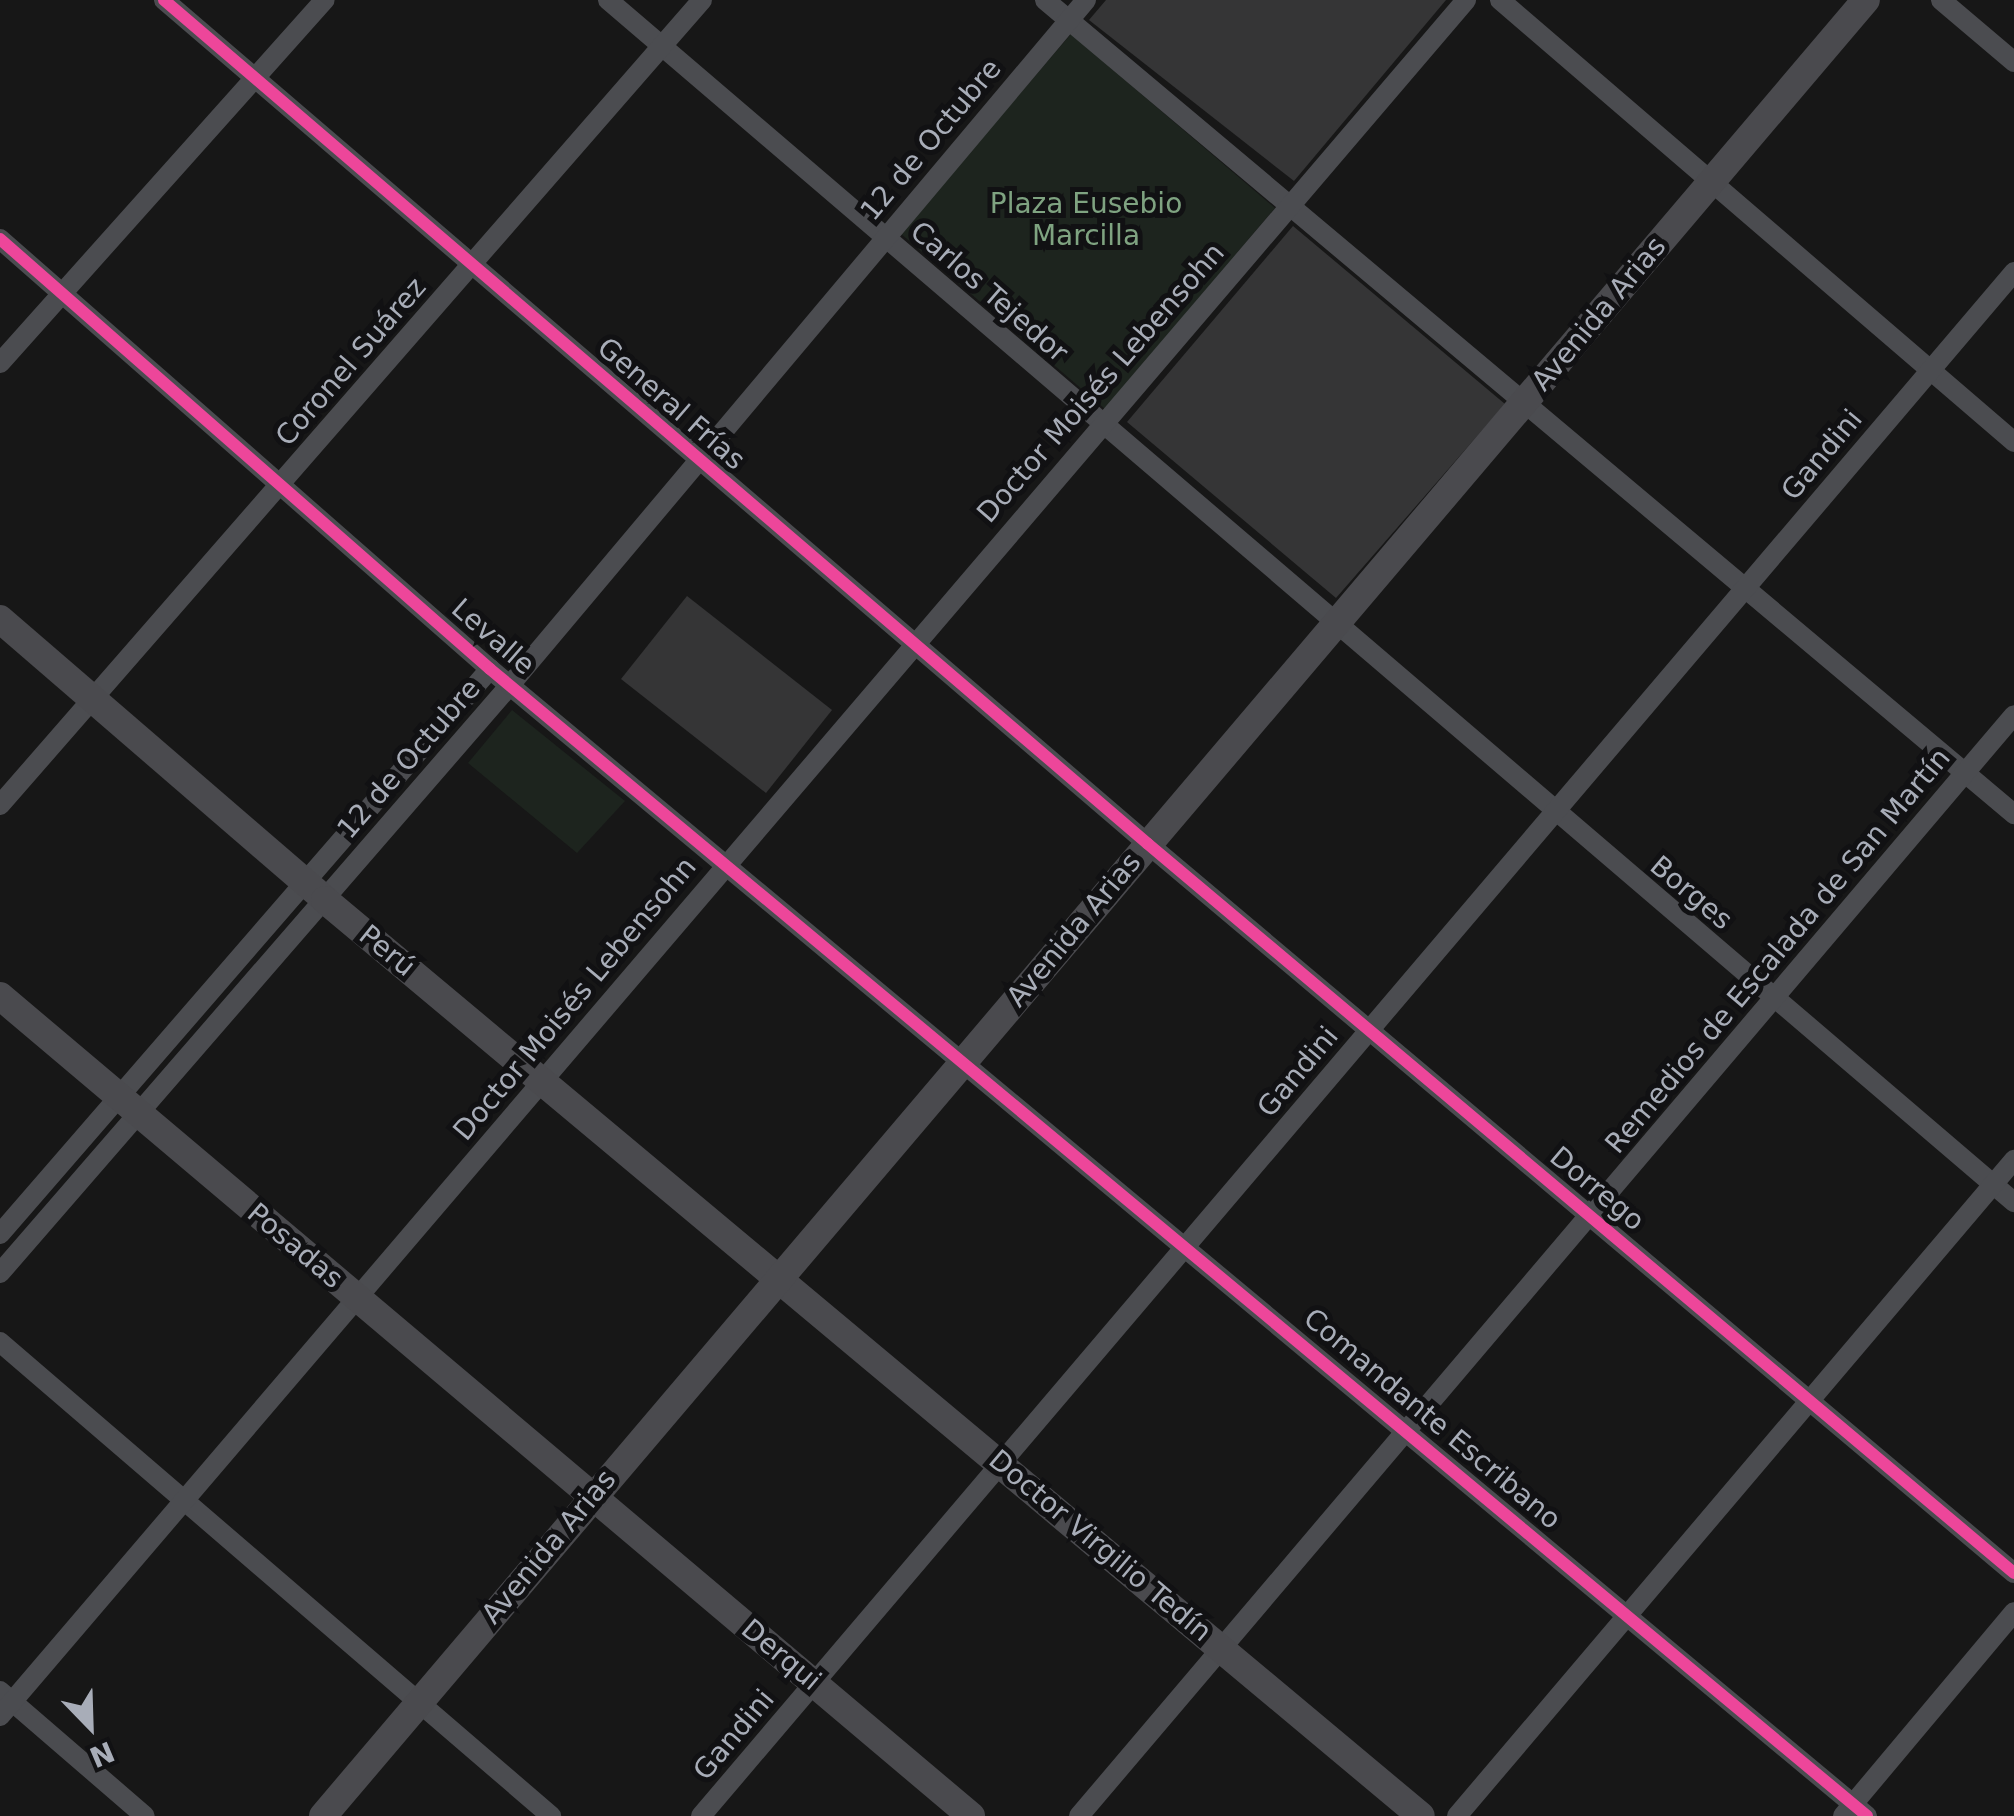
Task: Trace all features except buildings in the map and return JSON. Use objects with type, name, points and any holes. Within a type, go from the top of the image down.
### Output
[{"type":"main road","name":"Avenida Arias","points":[[323,1816],[591,1494],[1866,0]]},
{"type":"main road","name":"Perú","points":[[0,620],[315,891],[780,1276]]},
{"type":"main road","name":"Posadas","points":[[0,996],[591,1494]]},
{"type":"main road","name":"Doctor Virgilio Tedín","points":[[780,1276],[1420,1816]]},
{"type":"main road","name":"Derqui","points":[[591,1494],[971,1816]]},
{"type":"street","name":"General Frías","points":[[164,0],[1148,844]]},
{"type":"street","points":[[0,364],[324,0]]},
{"type":"street","name":"Carlos Tejedor","points":[[608,0],[1333,626]]},
{"type":"street","name":"Coronel Suárez","points":[[0,805],[702,0]]},
{"type":"street","points":[[1046,0],[1527,398],[2014,814]]},
{"type":"street","name":"12 de Octubre","points":[[0,1273],[129,1106],[315,891],[510,685],[1086,0]]},
{"type":"street","name":"Doctor Moisés Lebensohn","points":[[4,1703],[185,1500],[1466,0]]},
{"type":"street","points":[[1500,0],[2014,442]]},
{"type":"street","points":[[1941,0],[2014,62]]},
{"type":"street","name":"Levalle","points":[[0,240],[490,669],[964,1060]]},
{"type":"street","name":"Gandini","points":[[701,1816],[2014,272]]},
{"type":"street","name":"Borges","points":[[1333,626],[2014,1202]]},
{"type":"street","name":"12 de Octubre","points":[[315,891],[490,669]]},
{"type":"street","name":"Remedios de Escalada de San Martín","points":[[1080,1816],[2014,716]]},
{"type":"street","name":"Dorrego","points":[[1148,844],[2014,1573]]},
{"type":"street","name":"Comandante Escribano","points":[[964,1060],[1628,1615],[1854,1812]]},
{"type":"street","name":"12 de Octubre","points":[[0,1234],[129,1106]]},
{"type":"street","points":[[1457,1816],[2014,1160]]},
{"type":"street","points":[[0,1342],[550,1816]]},
{"type":"street","points":[[1854,1812],[2014,1612]]},
{"type":"street","points":[[4,1703],[145,1816]]},
{"type":"green space","name":"Plaza Eusebio Marcilla","points":[[1071,34],[1275,208],[1105,409],[900,233]]},
{"type":"green space","points":[[512,710],[625,801],[577,853],[468,763]]},
{"type":"cycle path","points":[[164,0],[1148,844],[2014,1573]]},
{"type":"cycle path","points":[[0,239],[490,669],[1867,1816]]}]
